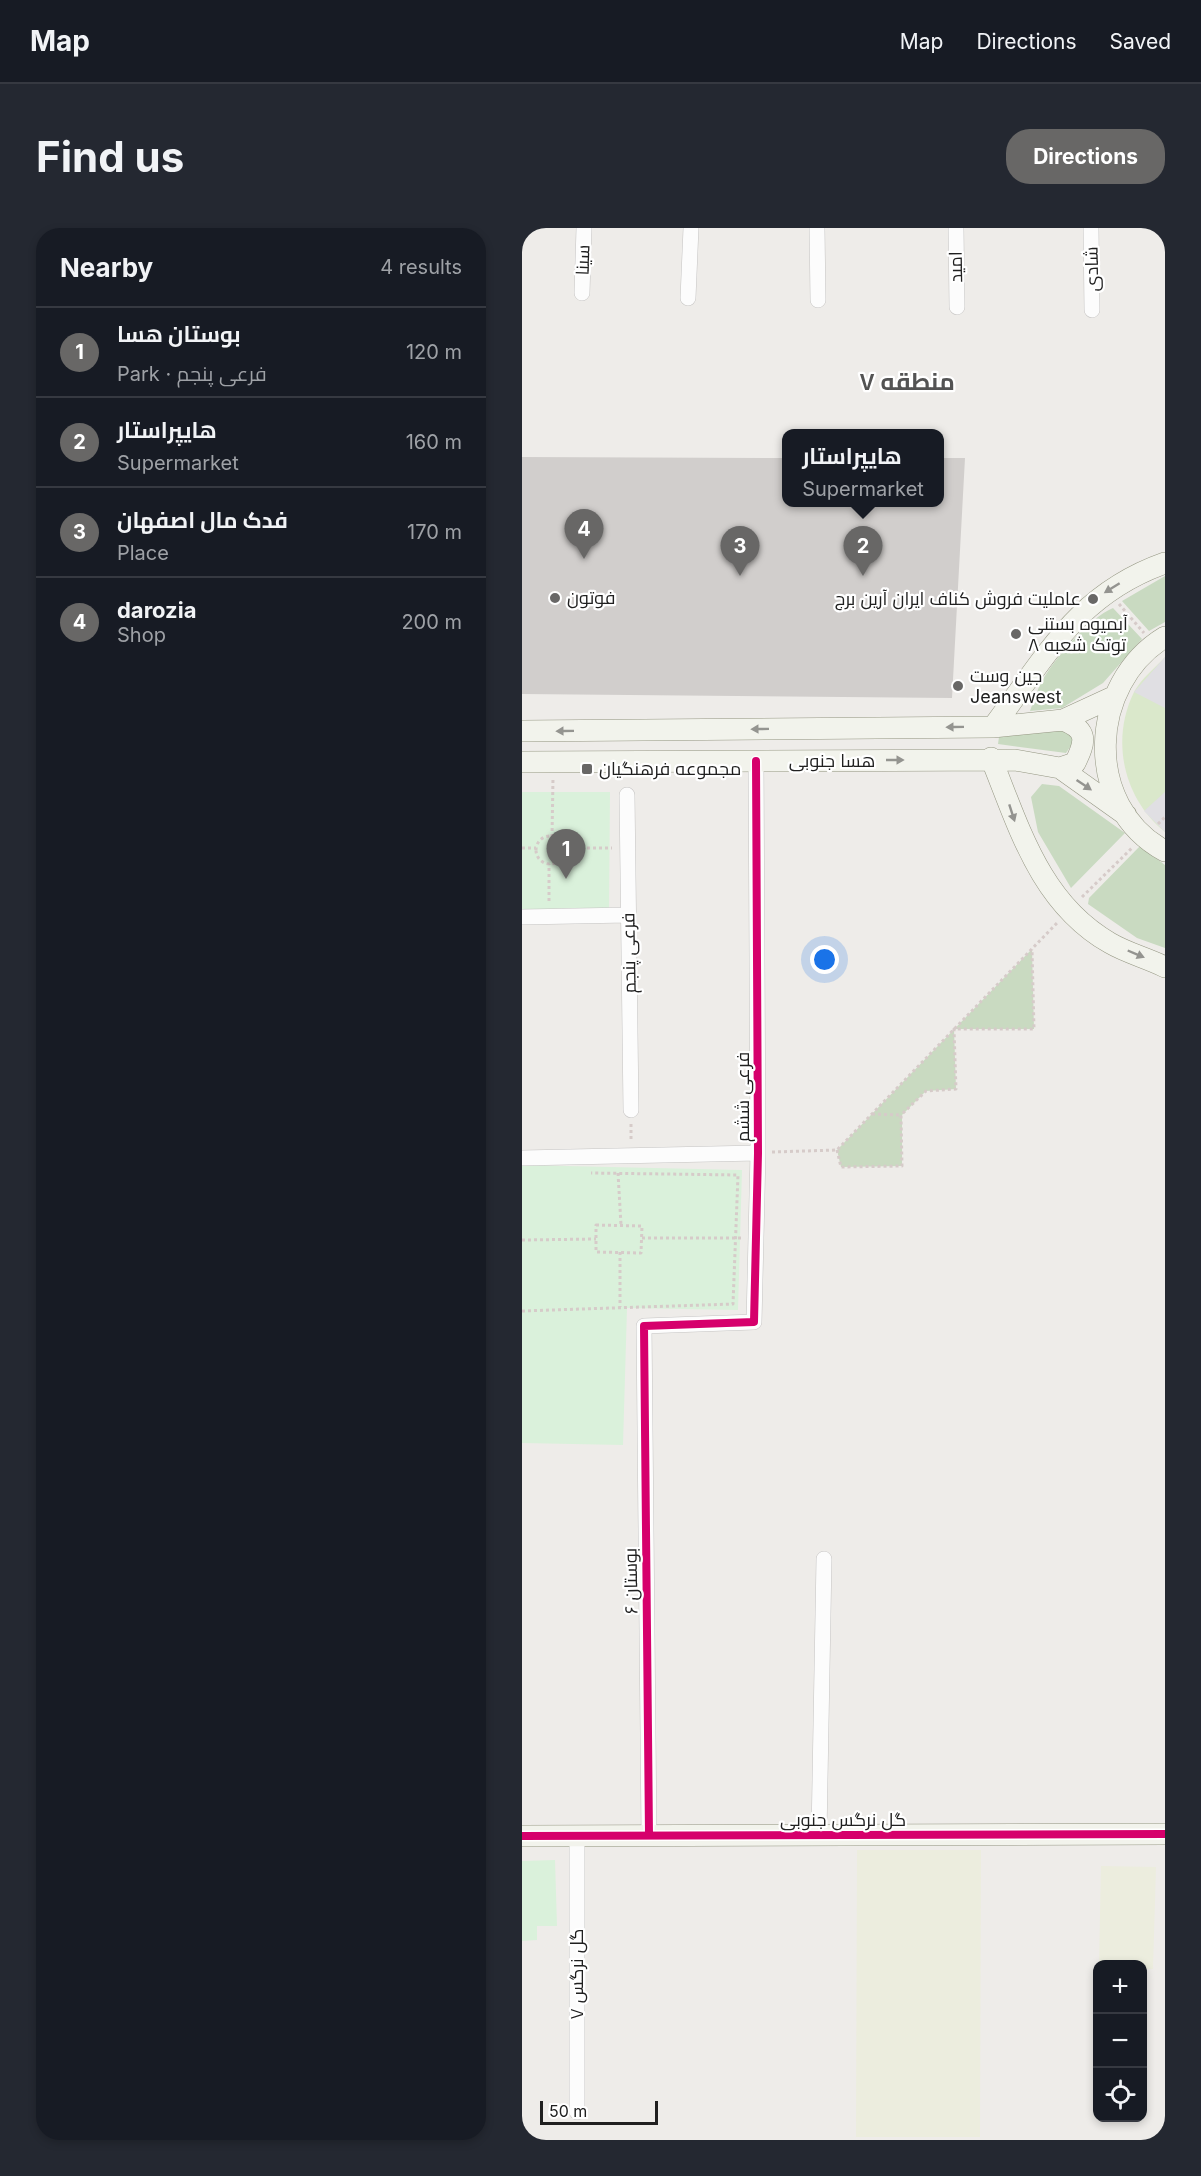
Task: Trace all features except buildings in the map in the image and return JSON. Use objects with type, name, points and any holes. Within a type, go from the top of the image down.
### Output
[{"type":"main road","points":[[993,727],[1050,648],[1083,611],[1108,591],[1165,563]]},
{"type":"main road","points":[[1159,640],[1137,659],[1113,697],[1105,727],[1104,758],[1112,788],[1126,815],[1144,836],[1165,851]]},
{"type":"main road","name":"هسا جنوبی","points":[[522,731],[993,727],[1063,720],[1113,697]]},
{"type":"main road","points":[[1060,768],[1075,763],[1083,746],[1083,733],[1075,725],[1063,720]]},
{"type":"main road","points":[[991,758],[1019,834],[1037,868],[1069,910],[1110,943],[1165,967]]},
{"type":"main road","name":"هسا جنوبی","points":[[522,762],[991,758],[1060,768],[1126,815]]},
{"type":"main road","name":"گل نرگس جنوبی","points":[[522,1836],[1165,1834]]},
{"type":"street","name":"سینا","points":[[582,293],[584,228]]},
{"type":"street","points":[[688,298],[691,228]]},
{"type":"street","points":[[817,228],[818,300]]},
{"type":"street","name":"امید","points":[[956,228],[957,307]]},
{"type":"street","name":"شادی","points":[[1091,228],[1092,310]]},
{"type":"street","name":"فرعی ششم","points":[[644,1326],[754,1322],[758,1153],[756,761]]},
{"type":"street","name":"فرعی پنجم","points":[[627,795],[631,1110]]},
{"type":"street","points":[[522,917],[628,915]]},
{"type":"street","points":[[522,1158],[758,1153]]},
{"type":"street","name":"بوستان ۶","points":[[644,1326],[649,1835]]},
{"type":"street","points":[[819,1835],[824,1559]]},
{"type":"street","name":"گل نرگس ۷","points":[[577,1836],[577,2112]]},
{"type":"path","points":[[1108,591],[1159,640]]},
{"type":"path","points":[[552,837],[553,792]]},
{"type":"path","points":[[758,1153],[837,1150],[1069,910],[1165,818]]},
{"type":"path","points":[[552,837],[560,841],[563,848],[561,857],[549,864],[538,857],[536,848],[540,840],[552,837]]},
{"type":"path","points":[[522,848],[536,848]]},
{"type":"path","points":[[563,848],[610,848]]},
{"type":"path","points":[[549,864],[549,910]]},
{"type":"path","points":[[954,1029],[1034,1029],[1032,949]]},
{"type":"path","points":[[837,1150],[840,1167],[902,1166],[902,1115],[926,1091],[956,1089],[954,1029]]},
{"type":"path","points":[[631,1110],[631,1156]]},
{"type":"path","points":[[872,1114],[902,1115]]},
{"type":"path","points":[[615,1156],[621,1225]]},
{"type":"path","points":[[522,1311],[733,1305],[738,1175],[586,1173]]},
{"type":"path","points":[[596,1225],[642,1226],[642,1238],[641,1253],[596,1252],[596,1225]]},
{"type":"path","points":[[642,1238],[740,1238]]},
{"type":"path","points":[[522,1240],[596,1239]]},
{"type":"path","points":[[620,1252],[620,1308]]},
{"type":"shaded area","points":[[1165,657],[1165,708],[1134,692]]},
{"type":"shaded area","points":[[1165,792],[1165,832],[1144,811]]},
{"type":"shaded area","points":[[857,1850],[981,1850],[980,2137],[856,2137]]},
{"type":"shaded area","points":[[1101,1866],[1156,1867],[1153,1969],[1147,1969],[1147,1960],[1099,1960]]},
{"type":"green space","points":[[1165,576],[1165,622],[1149,631],[1122,601]]},
{"type":"green space","points":[[1113,608],[1142,639],[1103,683],[1062,708],[1030,711],[1042,681],[1055,661],[1083,629]]},
{"type":"green space","points":[[1165,657],[1165,832],[1139,803],[1125,768],[1122,749],[1127,711],[1134,692]]},
{"type":"green space","points":[[1064,729],[1075,740],[1066,753],[998,744],[999,737]]},
{"type":"green space","points":[[1042,784],[1059,786],[1125,833],[1071,888],[1038,832],[1031,797]]},
{"type":"green space","points":[[522,792],[610,792],[609,910],[522,910]]},
{"type":"green space","points":[[1140,846],[1165,865],[1165,948],[1137,938],[1088,904],[1089,898]]},
{"type":"green space","points":[[1032,949],[1034,1029],[954,1029]]},
{"type":"green space","points":[[954,1029],[956,1089],[926,1091],[902,1115],[902,1166],[841,1167],[837,1150]]},
{"type":"green space","points":[[522,1165],[742,1170],[738,1310],[627,1308],[623,1445],[522,1443]]},
{"type":"green space","points":[[555,1860],[557,1926],[537,1926],[537,1940],[522,1941],[522,1861]]},
{"type":"cycle path","points":[[649,1835],[644,1326],[754,1322],[758,1153],[756,761]]},
{"type":"cycle path","points":[[522,1836],[1165,1834]]},
{"type":"place","name":"darozia","points":[[584,559]]},
{"type":"place","name":"فدک مال اصفهان","points":[[740,576]]},
{"type":"place","name":"هایپراستار","points":[[863,576]]},
{"type":"place","name":"فوتون","points":[[555,598]]},
{"type":"place","name":"عاملیت فروش کناف ایران آرین برج","points":[[1093,599]]},
{"type":"place","name":"آبمیوه بستنی توتک شعبه ۸","points":[[1016,634]]},
{"type":"place","name":"جین وست Jeanswest","points":[[958,686]]},
{"type":"place","name":"مجموعه فرهنگیان","points":[[587,769]]},
{"type":"place","name":"بوستان هسا","points":[[566,879]]},
{"type":"district","name":"منطقه ۷","points":[[907,382]]}]
